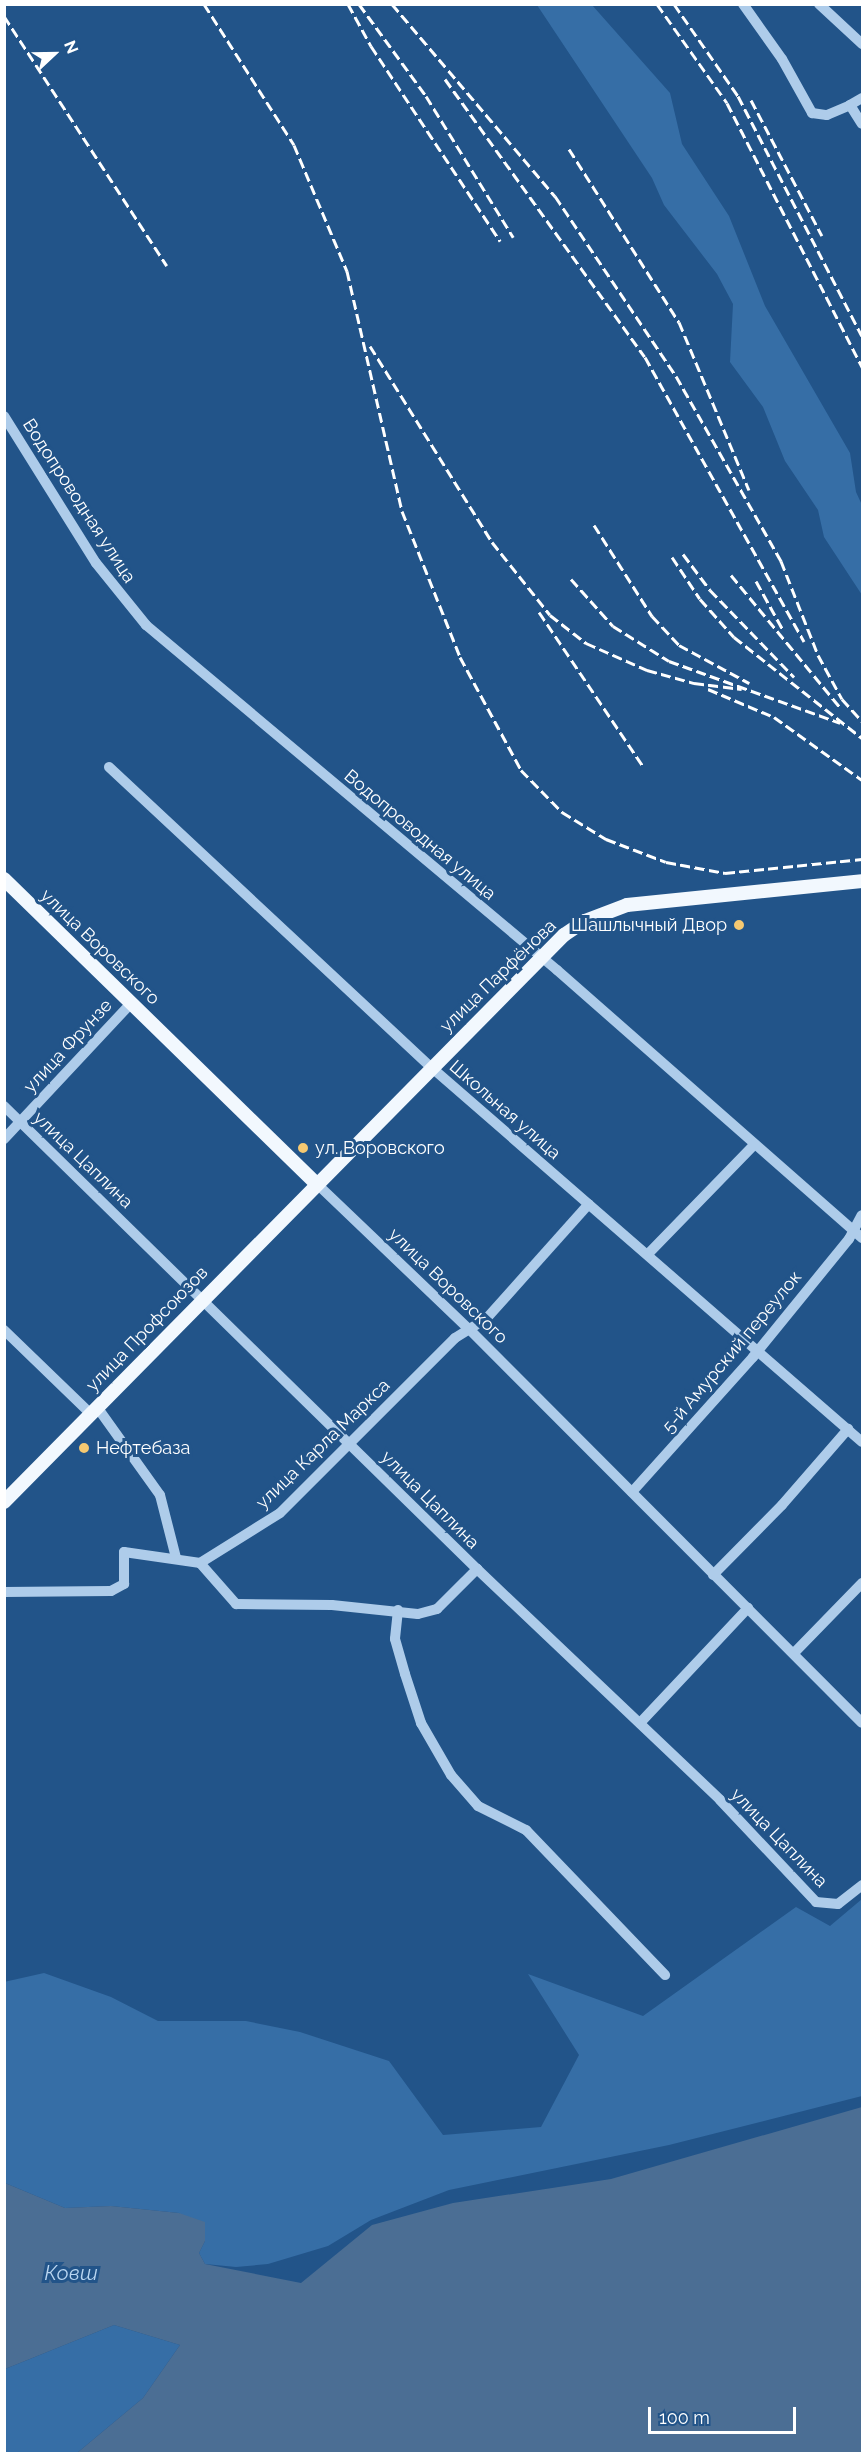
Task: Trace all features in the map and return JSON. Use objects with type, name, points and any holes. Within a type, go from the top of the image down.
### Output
[{"type":"main road","name":"улица Воровского","points":[[4,879],[316,1183]]},
{"type":"main road","name":"улица Парфёнова","points":[[316,1183],[539,956],[585,921],[627,905],[862,881]]},
{"type":"main road","name":"улица Профсоюзов","points":[[4,1502],[316,1183]]},
{"type":"street","points":[[743,4],[782,59],[812,113],[827,115],[862,98]]},
{"type":"street","points":[[819,4],[862,44]]},
{"type":"street","points":[[850,105],[862,124]]},
{"type":"street","name":"Водопроводная улица","points":[[4,416],[96,563],[131,610],[539,956],[862,1238]]},
{"type":"street","name":"Школьная улица","points":[[110,766],[431,1066],[862,1442]]},
{"type":"street","name":"улица Фрунзе","points":[[4,1139],[132,1002]]},
{"type":"street","name":"улица Цаплина","points":[[4,1106],[477,1569],[640,1723],[816,1902],[838,1904],[862,1885]]},
{"type":"street","points":[[648,1254],[755,1144]]},
{"type":"street","name":"улица Воровского","points":[[316,1183],[469,1329],[862,1723]]},
{"type":"street","name":"улица Карла Маркса","points":[[200,1563],[280,1513],[455,1338],[486,1319],[589,1204]]},
{"type":"street","name":"5-й Амурский переулок","points":[[632,1492],[756,1350],[854,1230],[862,1215]]},
{"type":"street","points":[[4,1330],[94,1410],[160,1495],[176,1558]]},
{"type":"street","points":[[713,1575],[782,1505],[848,1429]]},
{"type":"street","points":[[4,1592],[111,1591],[124,1584],[124,1552],[200,1563],[236,1604],[398,1610],[418,1614],[437,1609],[477,1569]]},
{"type":"street","points":[[794,1653],[862,1583]]},
{"type":"street","points":[[640,1723],[748,1608]]},
{"type":"street","points":[[398,1610],[395,1639],[405,1674],[422,1723],[451,1775],[478,1806],[526,1830],[665,1975]]},
{"type":"shaded area","points":[[537,5],[592,5],[670,93],[682,144],[729,216],[765,306],[850,453],[856,492],[862,505],[862,595],[824,537],[818,510],[785,461],[763,407],[730,362],[733,304],[717,274],[664,205],[652,178]]},
{"type":"shaded area","points":[[862,1899],[862,2096],[669,2145],[449,2190],[371,2220],[328,2246],[268,2264],[236,2267],[205,2264],[199,2253],[205,2241],[179,2213],[111,2206],[65,2208],[5,2183],[4,1982],[44,1973],[111,1997],[158,2021],[246,2021],[300,2032],[389,2061],[443,2135],[541,2127],[579,2055],[528,1974],[643,2016],[796,1907],[830,1926]]},
{"type":"shaded area","points":[[114,2325],[180,2345],[143,2398],[77,2453],[5,2454],[5,2369]]},
{"type":"water","name":"Ковш","points":[[862,2107],[862,2453],[77,2453],[143,2398],[180,2345],[114,2325],[5,2369],[5,2183],[65,2208],[111,2206],[179,2213],[205,2222],[205,2241],[199,2253],[205,2264],[301,2283],[372,2225],[453,2203],[611,2179]]},
{"type":"railway","points":[[204,4],[294,145],[347,271],[402,511],[460,657],[521,770],[562,812],[606,839],[666,862],[725,873],[862,859]]},
{"type":"railway","points":[[348,4],[371,46],[500,241]]},
{"type":"railway","points":[[359,4],[426,96],[513,237]]},
{"type":"railway","points":[[392,4],[555,196],[676,376],[781,561],[818,655],[842,699],[862,721]]},
{"type":"railway","points":[[657,4],[727,103],[862,367]]},
{"type":"railway","points":[[674,4],[738,96],[862,336]]},
{"type":"railway","points":[[4,16],[167,266]]},
{"type":"railway","points":[[445,79],[645,357],[804,642]]},
{"type":"railway","points":[[751,100],[822,236]]},
{"type":"railway","points":[[569,149],[679,322],[749,490]]},
{"type":"railway","points":[[370,346],[492,542],[550,615],[586,643],[647,670],[694,683],[742,689]]},
{"type":"railway","points":[[594,525],[652,616],[679,645],[749,683]]},
{"type":"railway","points":[[683,554],[710,590],[794,677]]},
{"type":"railway","points":[[672,557],[700,599],[734,637],[862,738]]},
{"type":"railway","points":[[731,575],[840,707]]},
{"type":"railway","points":[[571,579],[613,626],[669,661],[840,723]]},
{"type":"railway","points":[[756,581],[783,630]]},
{"type":"railway","points":[[539,612],[643,766]]},
{"type":"railway","points":[[708,689],[774,717],[862,780]]},
{"type":"place","name":"Шашлычный Двор","points":[[739,925]]},
{"type":"place","name":"ул. Воровского","points":[[303,1148]]},
{"type":"place","name":"Нефтебаза","points":[[84,1448]]}]
